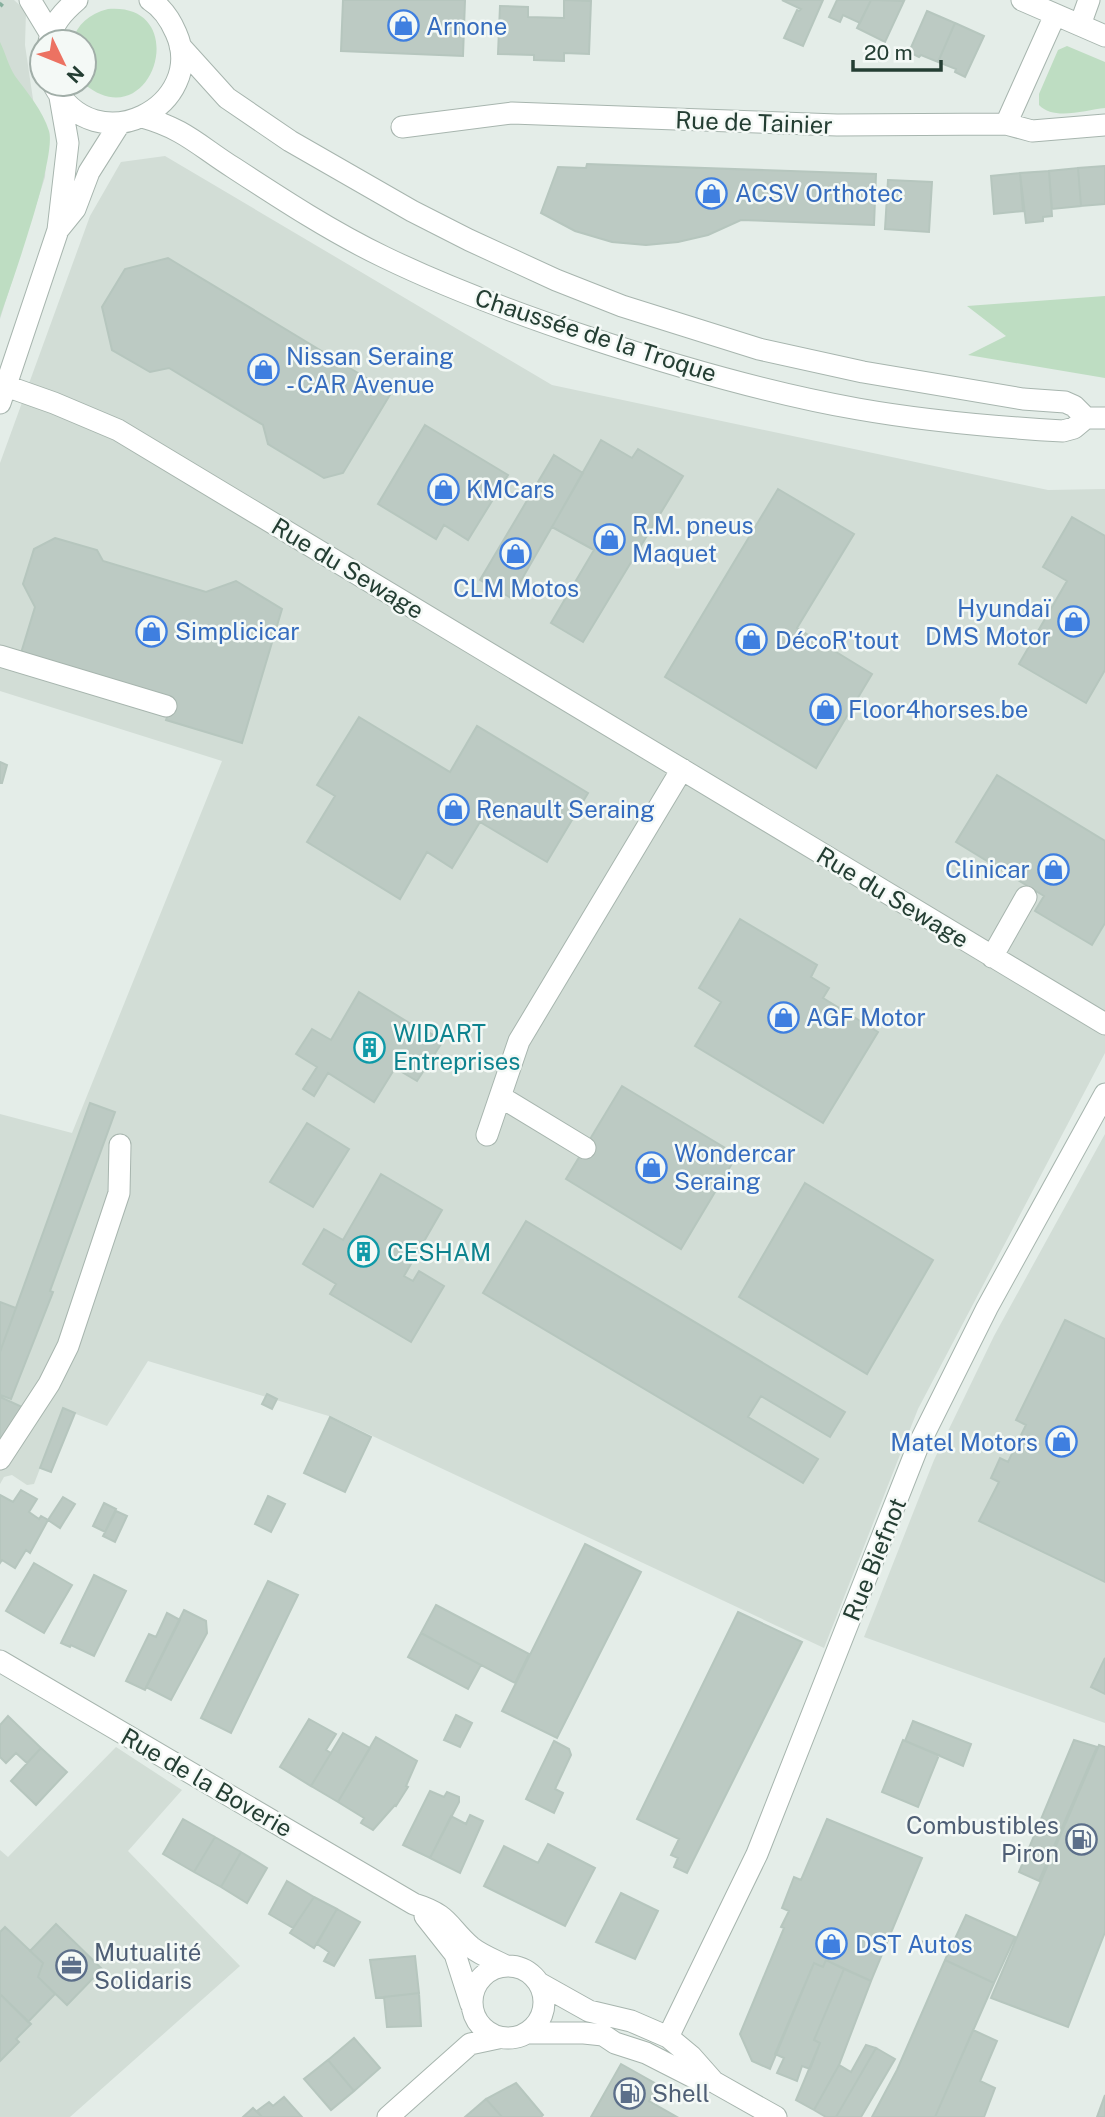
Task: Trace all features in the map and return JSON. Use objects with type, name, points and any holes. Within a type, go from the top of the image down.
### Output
[{"type":"street","points":[[30,0],[44,28]]},
{"type":"street","points":[[54,28],[62,13],[77,0]]},
{"type":"street","points":[[62,98],[76,113],[97,122],[120,124],[142,117],[158,107],[170,93],[178,77],[181,58],[179,38],[169,10],[150,0]]},
{"type":"street","points":[[1080,25],[1089,0]]},
{"type":"street","points":[[1006,124],[1040,5],[1105,37]]},
{"type":"street","name":"Chaussée de la Troque","points":[[180,46],[227,98],[290,141],[435,223],[555,280],[622,306],[759,349],[863,372],[1023,399],[1065,402],[1096,418]]},
{"type":"street","points":[[3,395],[58,230],[68,143],[58,98]]},
{"type":"street","name":"Rue de Tainier","points":[[402,127],[512,113],[837,125],[1006,124],[1032,131],[1105,125]]},
{"type":"street","name":"Chaussée de la Troque","points":[[142,117],[180,130],[230,166],[325,226],[393,261],[545,323],[659,361],[805,399],[944,422],[1063,431],[1096,418]]},
{"type":"street","points":[[58,230],[75,209],[96,159],[120,124]]},
{"type":"street","name":"Rue du Sewage","points":[[3,395],[54,403],[118,430],[1105,1024]]},
{"type":"street","points":[[0,656],[166,706]]},
{"type":"street","points":[[487,1135],[519,1041],[682,769]]},
{"type":"street","points":[[992,957],[1026,897]]},
{"type":"street","name":"Rue Biefnot","points":[[668,2036],[757,1854],[918,1446],[981,1318],[1105,1094]]},
{"type":"street","points":[[501,1097],[585,1148]]},
{"type":"street","points":[[0,1459],[49,1384],[68,1346],[119,1194],[120,1145]]},
{"type":"street","name":"Rue de la Boverie","points":[[0,1661],[414,1904],[445,1918],[472,1948],[506,1966]]},
{"type":"street","name":"Rue de la Boverie","points":[[414,1904],[439,1931],[455,1954],[471,2004]]},
{"type":"street","points":[[498,2038],[479,2025],[471,2004],[472,1993],[477,1982],[495,1968],[519,1967],[530,1973],[539,1983],[589,2011],[631,2021],[668,2036],[691,2056],[714,2082],[776,2117]]},
{"type":"street","points":[[388,2117],[470,2044],[498,2038],[518,2038],[535,2027],[543,2013],[544,1997],[539,1983]]},
{"type":"street","points":[[527,2034],[603,2035],[619,2032],[648,2040],[668,2036]]},
{"type":"street","points":[[603,2035],[615,2043],[646,2053],[697,2079],[714,2082]]},
{"type":"path","points":[[0,6],[5,0]]},
{"type":"shaded area","points":[[0,0],[14,0],[26,11],[28,98],[33,98],[47,145],[45,177],[0,319]]},
{"type":"shaded area","points":[[165,156],[552,385],[1048,490],[1105,489],[1105,1053],[918,1409],[824,1648],[332,1417],[148,1361],[107,1426],[63,1409],[34,1484],[27,1485],[12,1475],[4,1477],[0,1484],[0,1114],[72,1133],[222,761],[0,691],[0,463],[90,216],[121,162]]},
{"type":"shaded area","points":[[1105,1134],[1105,1723],[864,1637],[934,1460],[994,1336]]},
{"type":"shaded area","points":[[116,1747],[182,1790],[128,1851],[240,1966],[70,2117],[0,2117],[0,1850],[8,1857]]},
{"type":"green space","points":[[108,9],[134,13],[150,26],[156,44],[154,65],[145,83],[129,95],[108,97],[98,92],[98,28],[79,28],[95,14]]},
{"type":"green space","points":[[0,42],[28,98],[31,98],[43,116],[49,131],[50,145],[32,222],[0,317]]},
{"type":"green space","points":[[1067,46],[1105,62],[1105,108],[1061,114],[1045,110],[1039,105],[1039,94],[1058,50]]},
{"type":"green space","points":[[1105,296],[1105,378],[968,355],[1006,336],[967,306]]},
{"type":"building","name":"Arnone","points":[[343,0],[465,0],[463,56],[341,51]]},
{"type":"building","points":[[564,0],[591,1],[589,54],[564,53],[564,61],[534,60],[534,55],[498,54],[500,6],[528,7],[528,17],[564,18]]},
{"type":"building","points":[[782,0],[823,0],[803,46],[784,38],[797,10],[801,9]]},
{"type":"building","points":[[837,0],[871,0],[860,23],[843,15],[840,22],[829,17]]},
{"type":"building","points":[[871,0],[904,1],[885,42],[857,28]]},
{"type":"building","points":[[927,11],[955,23],[938,62],[909,52]]},
{"type":"building","points":[[955,23],[984,36],[965,77],[955,72],[956,69],[938,62]]},
{"type":"building","name":"ACSV Orthotec","points":[[587,164],[876,174],[874,225],[741,220],[708,235],[678,242],[646,245],[612,242],[575,231],[541,213],[558,167],[586,168]]},
{"type":"building","points":[[1105,166],[1105,204],[1081,206],[1078,168]]},
{"type":"building","points":[[1078,168],[1081,206],[1052,209],[1049,171]]},
{"type":"building","points":[[1049,171],[1052,216],[1043,217],[1043,221],[1026,223],[1020,173]]},
{"type":"building","points":[[1020,173],[1023,211],[994,214],[991,176]]},
{"type":"building","points":[[888,180],[932,182],[929,232],[885,229]]},
{"type":"building","name":"Nissan Seraing - CAR Avenue","points":[[168,258],[391,393],[343,473],[324,478],[268,444],[263,425],[169,368],[150,372],[112,350],[102,307],[125,269]]},
{"type":"building","name":"KMCars","points":[[425,425],[508,475],[468,540],[444,525],[436,539],[378,504]]},
{"type":"building","name":"R.M. pneus Maquet","points":[[601,440],[632,458],[638,449],[683,476],[583,642],[551,623],[594,550],[552,527]]},
{"type":"building","name":"CLM Motos","points":[[554,455],[583,473],[511,598],[480,580]]},
{"type":"building","name":"DécoR'tout","points":[[778,489],[854,534],[797,628],[872,674],[816,768],[665,677]]},
{"type":"building","name":"Hyundaï DMS Motor","points":[[1072,517],[1105,536],[1105,670],[1086,703],[1019,664],[1067,581],[1043,567]]},
{"type":"building","name":"Simplicicar","points":[[55,538],[97,550],[103,561],[206,592],[236,581],[282,609],[242,743],[166,720],[173,699],[21,653],[35,607],[23,584],[34,549]]},
{"type":"building","name":"Renault Seraing","points":[[359,717],[450,772],[477,726],[588,793],[547,862],[480,822],[452,868],[427,852],[400,899],[307,842],[335,796],[317,785]]},
{"type":"building","points":[[0,762],[7,765],[2,783],[0,783]]},
{"type":"building","name":"Clinicar","points":[[997,775],[1105,841],[1105,923],[1092,945],[1035,911],[1044,896],[956,842]]},
{"type":"building","name":"AGF Motor","points":[[740,919],[817,965],[811,977],[829,988],[823,998],[878,1032],[823,1123],[695,1046],[721,1002],[699,988]]},
{"type":"building","name":"WIDART Entreprises","points":[[359,992],[443,1041],[417,1081],[395,1068],[374,1102],[328,1073],[314,1096],[303,1089],[317,1067],[296,1054],[312,1029],[331,1040]]},
{"type":"building","name":"Wondercar Seraing","points":[[622,1086],[737,1155],[681,1249],[566,1179]]},
{"type":"building","points":[[90,1103],[115,1112],[50,1291],[53,1292],[11,1399],[0,1395],[0,1352]]},
{"type":"building","points":[[307,1123],[349,1149],[313,1207],[270,1182]]},
{"type":"building","name":"CESHAM","points":[[381,1174],[442,1210],[404,1276],[413,1281],[419,1271],[444,1286],[411,1342],[330,1294],[336,1284],[303,1264],[324,1229],[343,1240]]},
{"type":"building","points":[[805,1183],[933,1260],[867,1374],[739,1297]]},
{"type":"building","points":[[526,1221],[845,1412],[830,1437],[761,1396],[748,1417],[818,1459],[803,1483],[483,1293]]},
{"type":"building","points":[[0,1302],[16,1308],[0,1352]]},
{"type":"building","name":"Matel Motors","points":[[1065,1320],[1105,1339],[1105,1582],[979,1521],[999,1482],[991,1478],[1000,1458],[1008,1462],[1026,1425],[1016,1420]]},
{"type":"building","points":[[267,1394],[277,1399],[272,1409],[262,1404]]},
{"type":"building","points":[[0,1397],[22,1407],[0,1443]]},
{"type":"building","points":[[63,1408],[75,1413],[51,1472],[40,1468]]},
{"type":"building","points":[[330,1417],[371,1437],[345,1492],[304,1473]]},
{"type":"building","points":[[21,1490],[37,1499],[29,1512],[39,1519],[41,1516],[48,1520],[30,1553],[26,1550],[15,1568],[2,1560],[0,1563],[0,1495],[13,1502]]},
{"type":"building","points":[[268,1496],[285,1504],[271,1532],[255,1524]]},
{"type":"building","points":[[63,1497],[75,1504],[60,1528],[48,1520]]},
{"type":"building","points":[[104,1503],[116,1509],[105,1532],[93,1526]]},
{"type":"building","points":[[116,1511],[127,1516],[115,1542],[103,1536]]},
{"type":"building","points":[[585,1544],[641,1572],[557,1738],[502,1711]]},
{"type":"building","points":[[34,1563],[72,1585],[44,1633],[6,1611]]},
{"type":"building","points":[[94,1575],[126,1591],[94,1656],[61,1643]]},
{"type":"building","points":[[268,1581],[298,1595],[231,1733],[201,1718]]},
{"type":"building","points":[[436,1605],[529,1654],[515,1683],[421,1633]]},
{"type":"building","points":[[184,1610],[206,1621],[207,1633],[171,1700],[146,1687]]},
{"type":"building","points":[[738,1612],[802,1642],[687,1873],[674,1867],[678,1858],[671,1855],[679,1839],[637,1819]]},
{"type":"building","points":[[167,1613],[180,1620],[145,1690],[126,1681],[149,1634],[156,1637]]},
{"type":"building","points":[[421,1633],[481,1665],[468,1689],[408,1657]]},
{"type":"building","points":[[1105,1658],[1105,1694],[1091,1687]]},
{"type":"building","points":[[456,1715],[472,1723],[460,1747],[444,1740]]},
{"type":"building","points":[[8,1716],[41,1748],[27,1763],[16,1753],[6,1763],[0,1757],[0,1725]]},
{"type":"building","points":[[309,1719],[336,1734],[326,1750],[331,1753],[311,1786],[280,1767]]},
{"type":"building","points":[[913,1721],[971,1744],[963,1766],[905,1741]]},
{"type":"building","points":[[343,1733],[370,1748],[338,1802],[311,1786]]},
{"type":"building","points":[[376,1737],[417,1761],[406,1786],[408,1787],[396,1806],[373,1830],[361,1823],[364,1818],[338,1802]]},
{"type":"building","points":[[903,1740],[939,1755],[918,1807],[882,1792]]},
{"type":"building","points":[[1074,1740],[1097,1747],[1039,1881],[1019,1872]]},
{"type":"building","points":[[554,1741],[569,1749],[571,1755],[555,1789],[563,1793],[554,1813],[526,1799]]},
{"type":"building","name":"Combustibles Piron","points":[[1099,1745],[1105,1747],[1105,1932],[1068,2027],[991,1998]]},
{"type":"building","points":[[41,1748],[67,1772],[36,1805],[11,1781]]},
{"type":"building","points":[[430,1791],[444,1797],[447,1792],[459,1797],[459,1802],[430,1858],[403,1845]]},
{"type":"building","points":[[470,1815],[483,1821],[460,1873],[430,1858],[451,1816],[466,1824]]},
{"type":"building","points":[[183,1819],[215,1837],[194,1872],[163,1854]]},
{"type":"building","name":"DST Autos","points":[[827,1819],[922,1858],[871,1981],[826,1960],[823,1967],[814,1963],[770,2069],[752,2061],[740,2034],[784,1928],[781,1927],[789,1911],[782,1908],[794,1877],[801,1880]]},
{"type":"building","points":[[215,1837],[241,1852],[221,1887],[194,1872]]},
{"type":"building","points":[[548,1844],[595,1868],[565,1926],[484,1886],[504,1846],[538,1863]]},
{"type":"building","points":[[241,1852],[267,1868],[247,1903],[221,1887]]},
{"type":"building","points":[[287,1881],[314,1897],[293,1928],[269,1914]]},
{"type":"building","points":[[621,1893],[658,1911],[635,1959],[596,1942]]},
{"type":"building","points":[[314,1897],[337,1909],[314,1948],[290,1933]]},
{"type":"building","points":[[337,1909],[360,1922],[334,1966],[324,1961],[329,1952],[317,1944]]},
{"type":"building","points":[[966,1915],[1015,1937],[994,1983],[945,1960]]},
{"type":"building","name":"Mutualité Solidaris","points":[[56,1924],[102,1969],[67,2005],[38,1977],[43,1963],[30,1951]]},
{"type":"building","points":[[5,1927],[43,1963],[38,1977],[55,1994],[28,2022],[0,1994],[0,1932]]},
{"type":"building","points":[[915,1939],[930,1944],[928,1949],[925,1951],[913,1945]]},
{"type":"building","points":[[415,1956],[419,1993],[376,1998],[370,1960]]},
{"type":"building","points":[[826,1960],[844,1969],[814,2040],[820,2043],[810,2069],[802,2066],[797,2081],[777,2073],[784,2058],[775,2054],[814,1963],[823,1967]]},
{"type":"building","points":[[945,1960],[994,1983],[935,2117],[872,2117],[897,2070]]},
{"type":"building","points":[[844,1969],[871,1981],[839,2065],[814,2110],[796,2100],[820,2043],[814,2040]]},
{"type":"building","points":[[419,1993],[421,2026],[387,2027],[384,1997]]},
{"type":"building","points":[[0,1994],[31,2024],[16,2039],[19,2042],[0,2061]]},
{"type":"building","points":[[973,2030],[997,2041],[980,2081],[995,2088],[984,2117],[935,2117]]},
{"type":"building","points":[[354,2038],[380,2068],[354,2091],[328,2060]]},
{"type":"building","points":[[866,2045],[876,2048],[836,2117],[826,2117],[814,2110],[839,2065],[851,2072]]},
{"type":"building","points":[[876,2048],[895,2059],[861,2117],[836,2117]]},
{"type":"building","points":[[328,2060],[354,2091],[331,2110],[304,2079]]},
{"type":"building","name":"Shell","points":[[621,2064],[658,2085],[649,2101],[677,2117],[591,2117]]},
{"type":"building","points":[[516,2083],[543,2115],[541,2117],[502,2117],[486,2099]]},
{"type":"building","points":[[1105,2095],[1105,2117],[1097,2117]]},
{"type":"building","points":[[284,2097],[302,2117],[262,2117],[257,2111],[269,2102],[273,2106]]},
{"type":"building","points":[[486,2099],[502,2117],[465,2117]]},
{"type":"building","points":[[253,2108],[262,2117],[243,2117]]},
{"type":"place","name":"Arnone","points":[[403,26]]},
{"type":"place","name":"ACSV Orthotec","points":[[712,193]]},
{"type":"place","name":"Nissan Seraing - CAR Avenue","points":[[263,370]]},
{"type":"place","name":"KMCars","points":[[443,489]]},
{"type":"place","name":"R.M. pneus Maquet","points":[[609,539]]},
{"type":"place","name":"CLM Motos","points":[[516,554]]},
{"type":"place","name":"Hyundaï DMS Motor","points":[[1074,622]]},
{"type":"place","name":"Simplicicar","points":[[152,631]]},
{"type":"place","name":"DécoR'tout","points":[[752,640]]},
{"type":"place","name":"Floor4horses.be","points":[[825,709]]},
{"type":"place","name":"Renault Seraing","points":[[453,809]]},
{"type":"place","name":"Clinicar","points":[[1053,869]]},
{"type":"place","name":"AGF Motor","points":[[783,1017]]},
{"type":"place","name":"WIDART Entreprises","points":[[370,1047]]},
{"type":"place","name":"Wondercar Seraing","points":[[651,1167]]},
{"type":"place","name":"CESHAM","points":[[364,1252]]},
{"type":"place","name":"Matel Motors","points":[[1061,1442]]},
{"type":"place","name":"Combustibles Piron","points":[[1082,1839]]},
{"type":"place","name":"DST Autos","points":[[832,1944]]},
{"type":"place","name":"Mutualité Solidaris","points":[[71,1966]]},
{"type":"place","name":"Shell","points":[[629,2093]]}]
